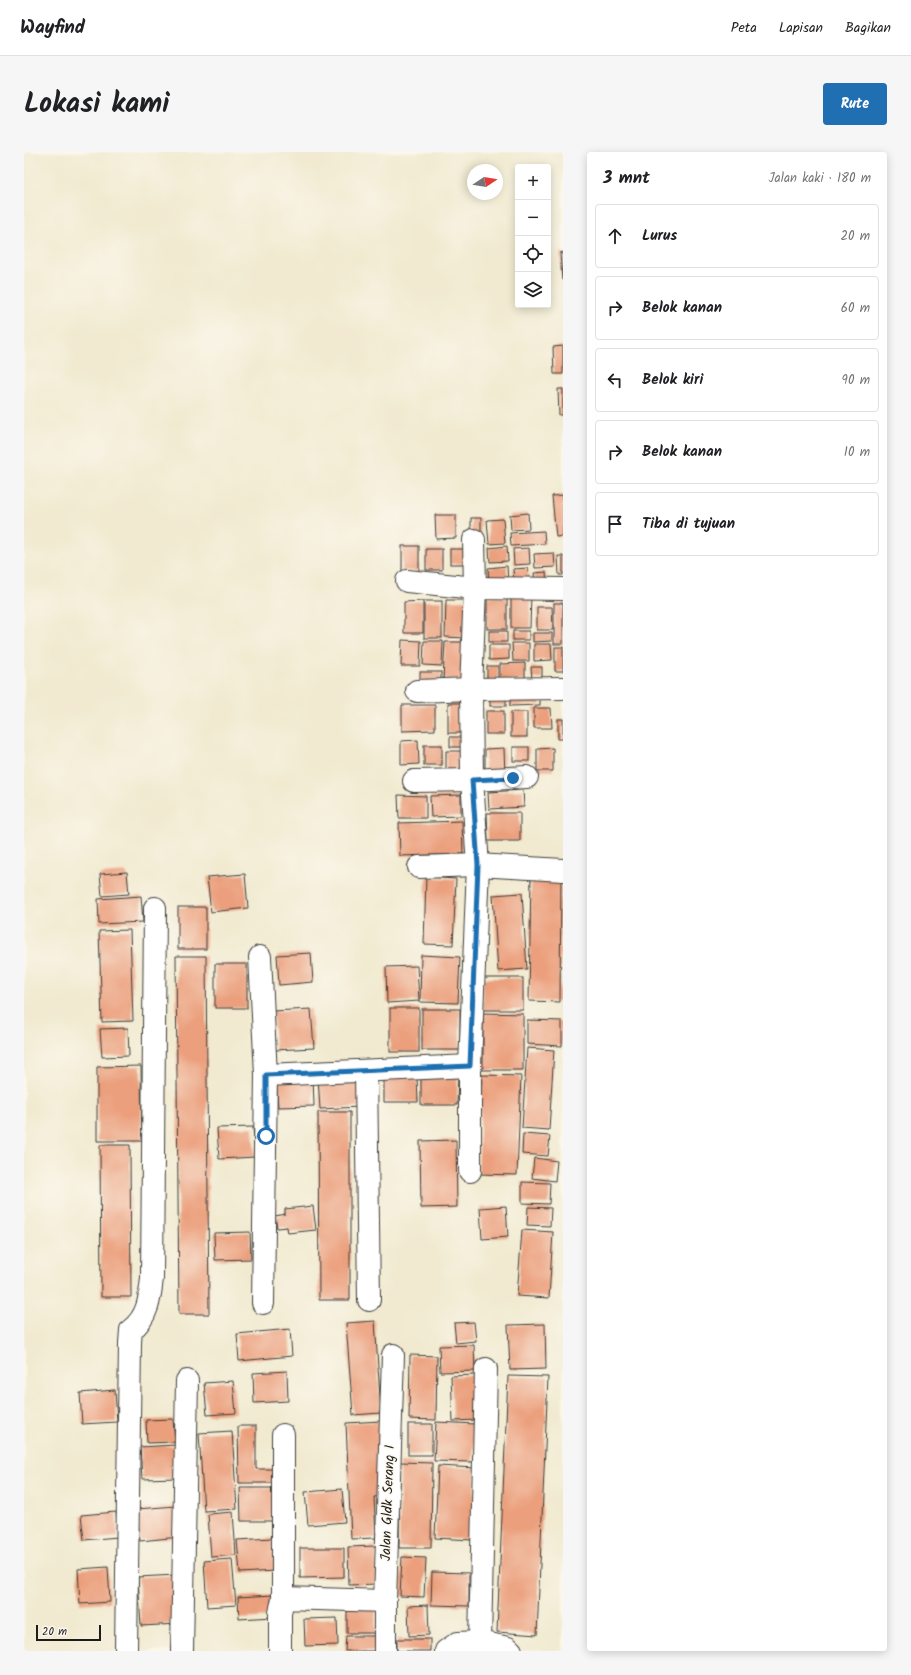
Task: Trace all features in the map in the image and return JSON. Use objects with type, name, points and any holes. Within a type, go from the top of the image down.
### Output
[{"type":"street","points":[[470,1171],[470,1066],[478,865],[472,780],[471,689],[475,588],[474,540]]},
{"type":"street","points":[[407,581],[475,588],[563,589]]},
{"type":"street","points":[[417,691],[563,688]]},
{"type":"street","points":[[414,781],[526,777]]},
{"type":"street","points":[[419,867],[478,865],[563,870]]},
{"type":"street","points":[[126,1651],[131,1336],[146,1309],[152,1278],[155,908]]},
{"type":"street","points":[[260,956],[266,1075],[263,1303]]},
{"type":"street","points":[[266,1075],[470,1066]]},
{"type":"street","points":[[366,1071],[368,1300]]},
{"type":"street","name":"Jalan Gldk Serang I","points":[[385,1651],[384,1601],[393,1355]]},
{"type":"street","points":[[480,1642],[486,1369]]},
{"type":"street","points":[[182,1651],[187,1381]]},
{"type":"street","points":[[280,1651],[280,1613],[283,1598],[283,1435]]},
{"type":"street","points":[[283,1598],[384,1601]]},
{"type":"street","points":[[446,1651],[458,1643],[480,1642],[508,1648],[511,1651]]},
{"type":"building","points":[[563,252],[563,280],[562,280],[560,253]]},
{"type":"building","points":[[563,346],[563,374],[554,374],[553,347]]},
{"type":"building","points":[[558,389],[563,389],[563,415],[559,415]]},
{"type":"building","points":[[563,495],[563,536],[556,537],[552,496]]},
{"type":"building","points":[[528,513],[529,529],[511,530],[510,515]]},
{"type":"building","points":[[435,515],[456,515],[456,538],[436,539]]},
{"type":"building","points":[[471,518],[481,518],[481,534],[471,534]]},
{"type":"building","points":[[503,519],[505,543],[489,544],[487,520]]},
{"type":"building","points":[[544,531],[545,544],[511,546],[510,533]]},
{"type":"building","points":[[402,546],[419,546],[419,571],[402,571]]},
{"type":"building","points":[[507,546],[508,561],[490,562],[489,548]]},
{"type":"building","points":[[529,548],[530,564],[514,565],[513,549]]},
{"type":"building","points":[[426,549],[442,549],[442,570],[426,570]]},
{"type":"building","points":[[450,549],[466,549],[466,564],[450,564]]},
{"type":"building","points":[[554,553],[555,567],[535,568],[534,554]]},
{"type":"building","points":[[558,556],[563,556],[563,575],[559,575]]},
{"type":"building","points":[[507,566],[508,582],[489,584],[488,568]]},
{"type":"building","points":[[528,568],[529,581],[514,582],[513,569]]},
{"type":"building","points":[[546,572],[547,585],[535,585],[534,573]]},
{"type":"building","points":[[511,594],[531,595],[530,628],[511,628]]},
{"type":"building","points":[[487,597],[507,597],[507,629],[487,629]]},
{"type":"building","points":[[446,600],[467,600],[466,638],[445,637]]},
{"type":"building","points":[[423,601],[423,633],[404,633],[404,602]]},
{"type":"building","points":[[424,601],[442,601],[442,638],[424,638]]},
{"type":"building","points":[[554,603],[563,603],[563,644],[554,644]]},
{"type":"building","points":[[537,607],[552,607],[553,630],[537,630]]},
{"type":"building","points":[[489,631],[507,631],[507,642],[489,642]]},
{"type":"building","points":[[513,631],[529,631],[529,640],[513,640]]},
{"type":"building","points":[[533,633],[552,633],[552,641],[533,642]]},
{"type":"building","points":[[402,640],[421,641],[420,666],[401,666]]},
{"type":"building","points":[[424,641],[443,641],[442,666],[423,665]]},
{"type":"building","points":[[445,642],[469,642],[468,681],[443,680]]},
{"type":"building","points":[[512,643],[529,643],[529,661],[513,661]]},
{"type":"building","points":[[534,644],[551,644],[552,660],[534,661]]},
{"type":"building","points":[[489,645],[509,645],[509,659],[489,660]]},
{"type":"building","points":[[555,647],[563,647],[563,671],[555,671]]},
{"type":"building","points":[[525,663],[525,681],[500,681],[500,664]]},
{"type":"building","points":[[487,666],[498,666],[498,681],[487,681]]},
{"type":"building","points":[[531,667],[542,667],[542,678],[532,679]]},
{"type":"building","points":[[420,672],[441,672],[441,687],[420,687]]},
{"type":"building","points":[[540,695],[540,705],[510,706],[510,696]]},
{"type":"building","points":[[490,696],[506,696],[506,706],[490,706]]},
{"type":"building","points":[[448,703],[465,703],[466,733],[448,733]]},
{"type":"building","points":[[402,705],[435,705],[435,730],[402,731]]},
{"type":"building","points":[[534,708],[551,708],[552,728],[534,728]]},
{"type":"building","points":[[486,711],[504,711],[504,734],[486,734]]},
{"type":"building","points":[[511,712],[527,712],[527,737],[511,737]]},
{"type":"building","points":[[558,719],[563,719],[563,739],[558,739]]},
{"type":"building","points":[[450,737],[464,737],[465,747],[450,747]]},
{"type":"building","points":[[418,740],[419,764],[401,765],[401,741]]},
{"type":"building","points":[[424,745],[442,745],[442,765],[424,765]]},
{"type":"building","points":[[513,747],[529,747],[529,761],[513,761]]},
{"type":"building","points":[[504,748],[505,775],[485,776],[485,749]]},
{"type":"building","points":[[553,748],[553,771],[537,771],[537,749]]},
{"type":"building","points":[[446,751],[463,751],[463,773],[446,774]]},
{"type":"building","points":[[523,790],[524,807],[489,809],[488,792]]},
{"type":"building","points":[[398,795],[426,796],[426,818],[399,818]]},
{"type":"building","points":[[461,795],[461,816],[431,817],[430,796]]},
{"type":"building","points":[[487,813],[520,813],[520,841],[488,841]]},
{"type":"building","points":[[462,821],[463,854],[400,856],[399,823]]},
{"type":"building","points":[[127,872],[129,894],[102,896],[100,874]]},
{"type":"building","points":[[245,874],[248,908],[211,912],[207,877]]},
{"type":"building","points":[[531,874],[561,874],[560,1002],[529,1001]]},
{"type":"building","points":[[426,877],[456,879],[453,945],[424,944]]},
{"type":"building","points":[[522,893],[527,969],[498,971],[493,895]]},
{"type":"building","points":[[141,896],[143,922],[99,924],[98,899]]},
{"type":"building","points":[[178,907],[206,907],[206,949],[178,949]]},
{"type":"building","points":[[130,930],[133,1021],[102,1022],[99,931]]},
{"type":"building","points":[[311,953],[313,982],[279,985],[277,955]]},
{"type":"building","points":[[421,955],[460,957],[458,1003],[420,1002]]},
{"type":"building","points":[[176,956],[206,956],[209,1314],[179,1314]]},
{"type":"building","points":[[215,964],[247,964],[247,1008],[215,1008]]},
{"type":"building","points":[[417,966],[419,1001],[387,1003],[386,967]]},
{"type":"building","points":[[483,978],[523,978],[523,1010],[483,1010]]},
{"type":"building","points":[[390,1008],[419,1008],[419,1052],[390,1052]]},
{"type":"building","points":[[311,1009],[314,1048],[275,1050],[273,1011]]},
{"type":"building","points":[[422,1009],[460,1009],[460,1050],[422,1050]]},
{"type":"building","points":[[483,1013],[523,1014],[523,1070],[483,1070]]},
{"type":"building","points":[[527,1020],[562,1021],[562,1046],[527,1044]]},
{"type":"building","points":[[128,1028],[129,1056],[102,1057],[100,1029]]},
{"type":"building","points":[[527,1048],[554,1050],[549,1130],[522,1128]]},
{"type":"building","points":[[141,1066],[142,1141],[97,1141],[97,1067]]},
{"type":"building","points":[[421,1074],[458,1074],[457,1105],[421,1105]]},
{"type":"building","points":[[358,1075],[360,1107],[320,1109],[318,1077]]},
{"type":"building","points":[[482,1075],[521,1076],[517,1175],[478,1174]]},
{"type":"building","points":[[313,1076],[314,1106],[278,1107],[276,1077]]},
{"type":"building","points":[[384,1077],[417,1077],[418,1102],[384,1102]]},
{"type":"building","points":[[318,1112],[350,1112],[350,1300],[319,1300]]},
{"type":"building","points":[[253,1127],[255,1157],[219,1159],[217,1128]]},
{"type":"building","points":[[523,1134],[550,1136],[548,1156],[522,1154]]},
{"type":"building","points":[[456,1140],[457,1207],[421,1208],[420,1141]]},
{"type":"building","points":[[100,1145],[130,1145],[131,1297],[101,1297]]},
{"type":"building","points":[[534,1158],[557,1161],[555,1181],[532,1178]]},
{"type":"building","points":[[522,1182],[550,1183],[549,1204],[522,1203]]},
{"type":"building","points":[[313,1206],[316,1230],[288,1233],[287,1227],[277,1228],[275,1216],[285,1214],[285,1209]]},
{"type":"building","points":[[506,1206],[508,1237],[482,1239],[480,1208]]},
{"type":"building","points":[[528,1207],[551,1208],[550,1226],[527,1225]]},
{"type":"building","points":[[522,1230],[553,1232],[549,1298],[517,1296]]},
{"type":"building","points":[[250,1232],[251,1259],[215,1260],[214,1233]]},
{"type":"building","points":[[375,1321],[381,1413],[353,1415],[346,1323]]},
{"type":"building","points":[[474,1322],[476,1341],[456,1343],[454,1323]]},
{"type":"building","points":[[545,1324],[546,1369],[510,1370],[508,1325]]},
{"type":"building","points":[[290,1329],[292,1356],[239,1361],[237,1334]]},
{"type":"building","points":[[474,1345],[475,1371],[440,1372],[439,1346]]},
{"type":"building","points":[[410,1355],[437,1356],[436,1420],[409,1419]]},
{"type":"building","points":[[287,1371],[288,1401],[254,1403],[253,1373]]},
{"type":"building","points":[[475,1375],[477,1420],[453,1421],[451,1376]]},
{"type":"building","points":[[508,1376],[548,1377],[537,1635],[497,1632]]},
{"type":"building","points":[[233,1381],[236,1413],[207,1415],[204,1383]]},
{"type":"building","points":[[115,1390],[117,1422],[82,1424],[80,1393]]},
{"type":"building","points":[[173,1419],[175,1442],[147,1443],[146,1420]]},
{"type":"building","points":[[381,1421],[385,1496],[374,1497],[376,1538],[351,1539],[346,1423]]},
{"type":"building","points":[[436,1422],[475,1424],[473,1462],[434,1461]]},
{"type":"building","points":[[408,1424],[432,1424],[432,1455],[408,1455]]},
{"type":"building","points":[[238,1426],[256,1426],[256,1469],[277,1469],[278,1483],[239,1483]]},
{"type":"building","points":[[232,1431],[237,1509],[204,1511],[199,1433]]},
{"type":"building","points":[[176,1445],[178,1478],[142,1479],[140,1447]]},
{"type":"building","points":[[400,1462],[432,1463],[431,1548],[399,1548]]},
{"type":"building","points":[[438,1466],[476,1468],[472,1540],[435,1538]]},
{"type":"building","points":[[240,1488],[274,1488],[274,1521],[241,1521]]},
{"type":"building","points":[[342,1489],[345,1522],[308,1525],[305,1492]]},
{"type":"building","points":[[176,1506],[179,1537],[140,1541],[137,1509]]},
{"type":"building","points":[[116,1512],[118,1537],[84,1540],[81,1515]]},
{"type":"building","points":[[233,1512],[236,1555],[211,1557],[208,1514]]},
{"type":"building","points":[[273,1538],[275,1571],[240,1573],[237,1540]]},
{"type":"building","points":[[376,1546],[377,1584],[349,1585],[348,1547]]},
{"type":"building","points":[[300,1548],[344,1548],[344,1577],[300,1578]]},
{"type":"building","points":[[402,1557],[426,1558],[424,1597],[400,1596]]},
{"type":"building","points":[[232,1559],[236,1605],[207,1607],[204,1561]]},
{"type":"building","points":[[108,1567],[110,1602],[80,1604],[78,1569]]},
{"type":"building","points":[[432,1572],[469,1573],[469,1606],[431,1605]]},
{"type":"building","points":[[176,1575],[179,1624],[141,1626],[138,1577]]},
{"type":"building","points":[[273,1595],[274,1617],[239,1619],[238,1597]]},
{"type":"building","points":[[347,1605],[376,1605],[376,1633],[347,1633]]},
{"type":"building","points":[[428,1605],[429,1635],[409,1636],[408,1606]]},
{"type":"building","points":[[337,1618],[338,1645],[305,1646],[304,1619]]},
{"type":"building","points":[[346,1636],[377,1636],[377,1651],[345,1651]]},
{"type":"building","points":[[397,1639],[430,1639],[430,1651],[397,1651]]},
{"type":"route","points":[[266,1136],[266,1075],[470,1066],[478,865],[472,780],[513,778]]}]
